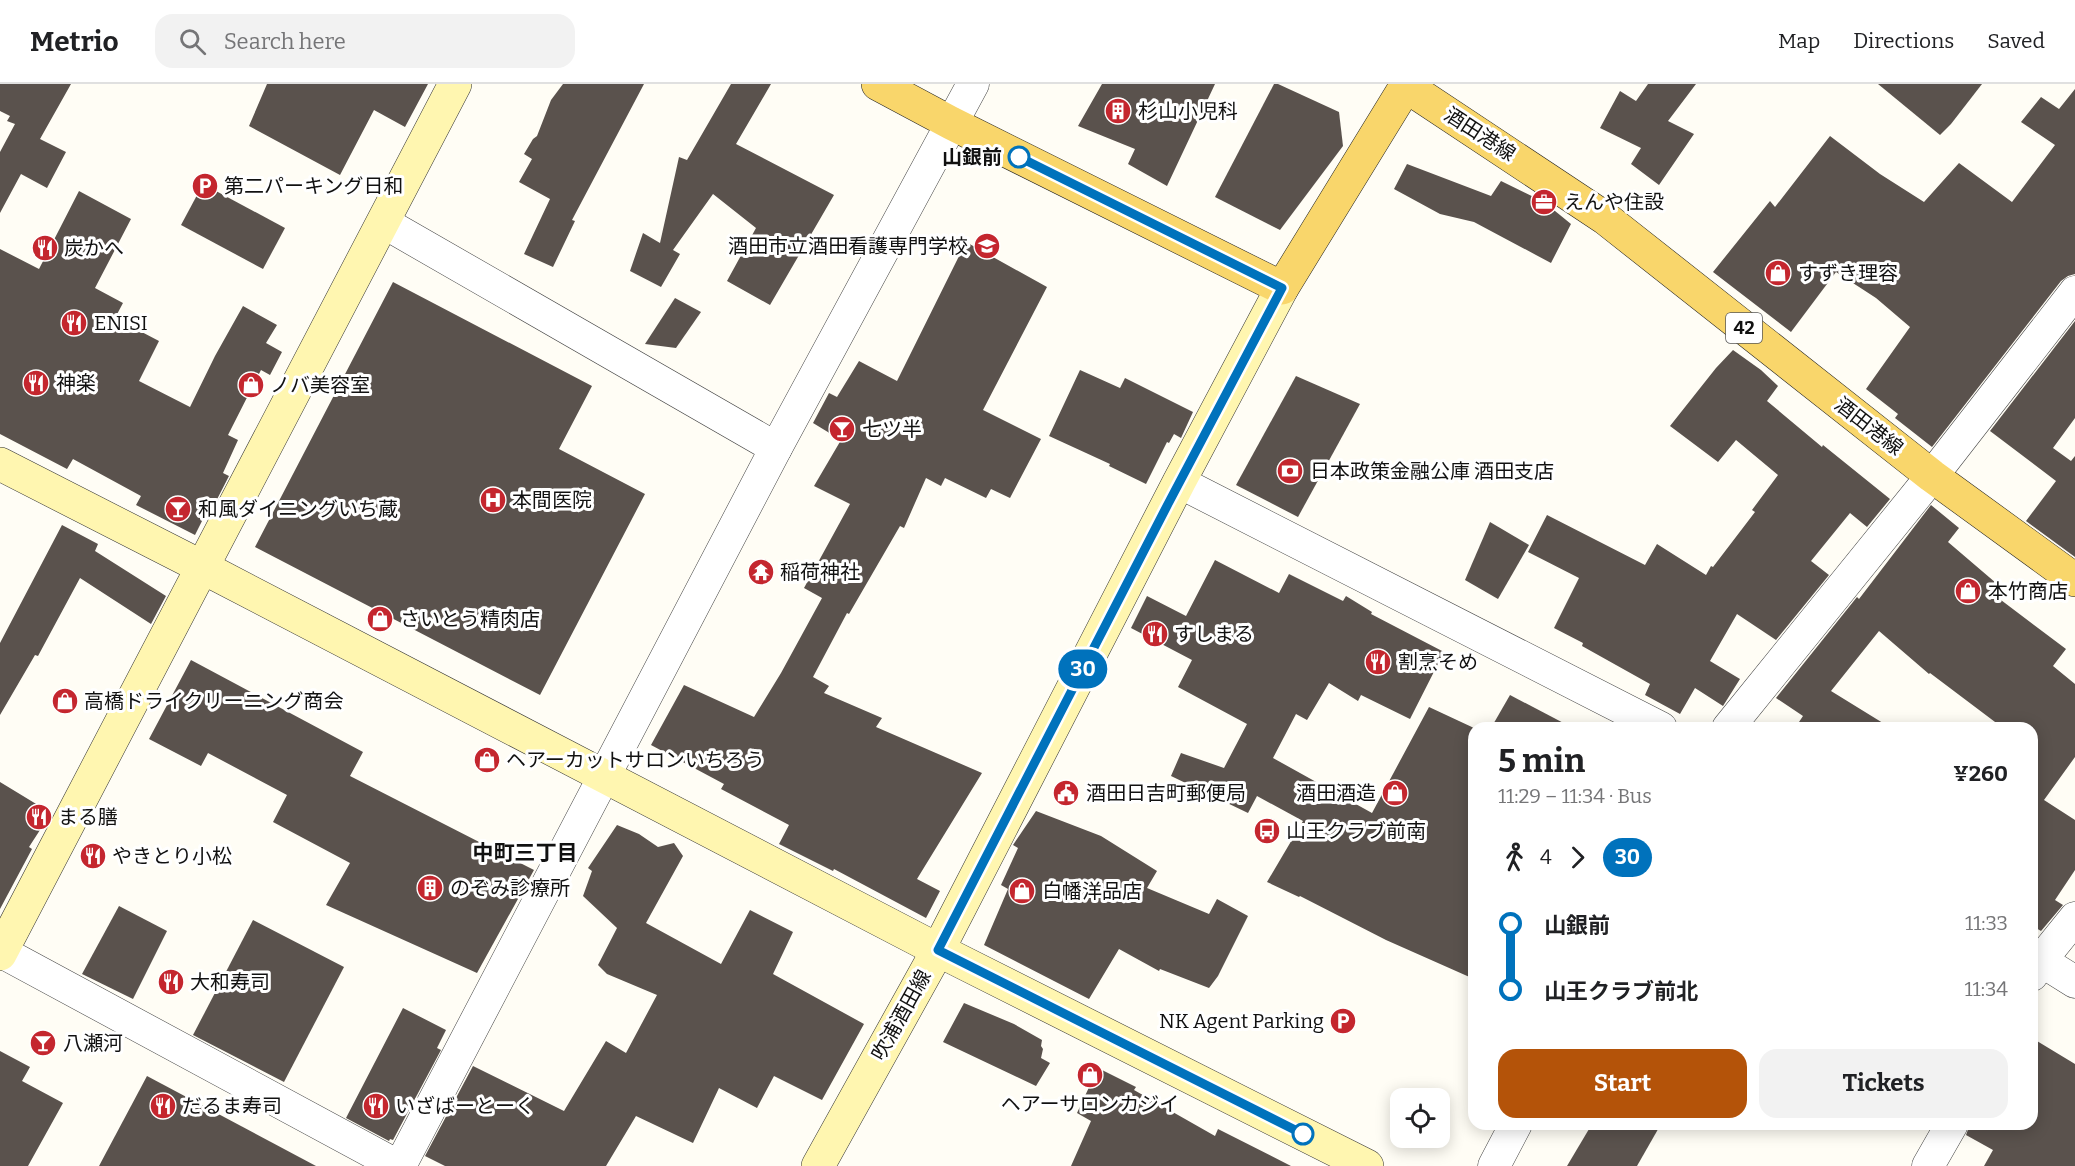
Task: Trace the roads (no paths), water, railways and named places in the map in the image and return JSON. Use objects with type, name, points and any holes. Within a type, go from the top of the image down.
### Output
[{"type":"main road","points":[[878,84],[951,123],[1282,288]]},
{"type":"main road","name":"酒田港線","points":[[1282,288],[1406,85],[1605,219],[1932,476],[2075,580]]},
{"type":"street","points":[[455,84],[0,952],[399,1166],[776,448],[973,84]]},
{"type":"street","points":[[383,222],[776,448]]},
{"type":"street","name":"吹浦酒田線","points":[[818,1166],[938,950],[1179,482],[1282,288]]},
{"type":"street","points":[[1733,722],[1932,476],[2075,292]]},
{"type":"street","points":[[0,464],[938,950],[1366,1166]]},
{"type":"street","points":[[1179,482],[1649,722]]},
{"type":"street","points":[[2038,960],[2075,918]]},
{"type":"street","points":[[2038,964],[2075,982]]},
{"type":"street","points":[[1494,1166],[1513,1130]]},
{"type":"street","points":[[1928,1166],[1949,1130]]},
{"type":"place","name":"杉山小児科","points":[[1118,111]]},
{"type":"place","name":"山銀前","points":[[1019,157]]},
{"type":"place","name":"第二パーキング日和","points":[[205,186]]},
{"type":"place","name":"えんや住設","points":[[1544,202]]},
{"type":"place","name":"酒田市立酒田看護専門学校","points":[[987,246]]},
{"type":"place","name":"炭かへ","points":[[45,248]]},
{"type":"place","name":"すずき理容","points":[[1778,273]]},
{"type":"place","name":"ENISI","points":[[74,323]]},
{"type":"place","name":"神楽","points":[[36,383]]},
{"type":"place","name":"ノバ美容室","points":[[251,385]]},
{"type":"place","name":"七ツ半","points":[[842,429]]},
{"type":"place","name":"日本政策金融公庫 酒田支店","points":[[1290,471]]},
{"type":"place","name":"本間医院","points":[[493,500]]},
{"type":"place","name":"和風ダイニングいち蔵","points":[[178,509]]},
{"type":"place","name":"稲荷神社","points":[[761,572]]},
{"type":"place","name":"本竹商店","points":[[1968,591]]},
{"type":"place","name":"さいとう精肉店","points":[[380,619]]},
{"type":"place","name":"すしまる","points":[[1155,634]]},
{"type":"place","name":"割烹そめ","points":[[1378,662]]},
{"type":"place","name":"高橋ドライクリーニング商会","points":[[65,701]]},
{"type":"place","name":"ヘアーカットサロンいちろう","points":[[487,760]]},
{"type":"place","name":"酒田日吉町郵便局","points":[[1066,793]]},
{"type":"place","name":"酒田酒造","points":[[1395,793]]},
{"type":"place","name":"まる膳","points":[[39,817]]},
{"type":"place","name":"山王クラブ前南","points":[[1267,831]]},
{"type":"place","name":"やきとり小松","points":[[93,856]]},
{"type":"place","name":"のぞみ診療所","points":[[430,888]]},
{"type":"place","name":"白幡洋品店","points":[[1022,891]]},
{"type":"place","name":"大和寿司","points":[[171,982]]},
{"type":"place","name":"NK Agent Parking","points":[[1343,1021]]},
{"type":"place","name":"八瀬河","points":[[43,1043]]},
{"type":"place","name":"ヘアーサロンカジイ","points":[[1090,1075]]},
{"type":"place","name":"だるま寿司","points":[[163,1106]]},
{"type":"place","name":"いざばーとーく","points":[[376,1106]]},
{"type":"district","name":"中町三丁目","points":[[525,853]]}]
